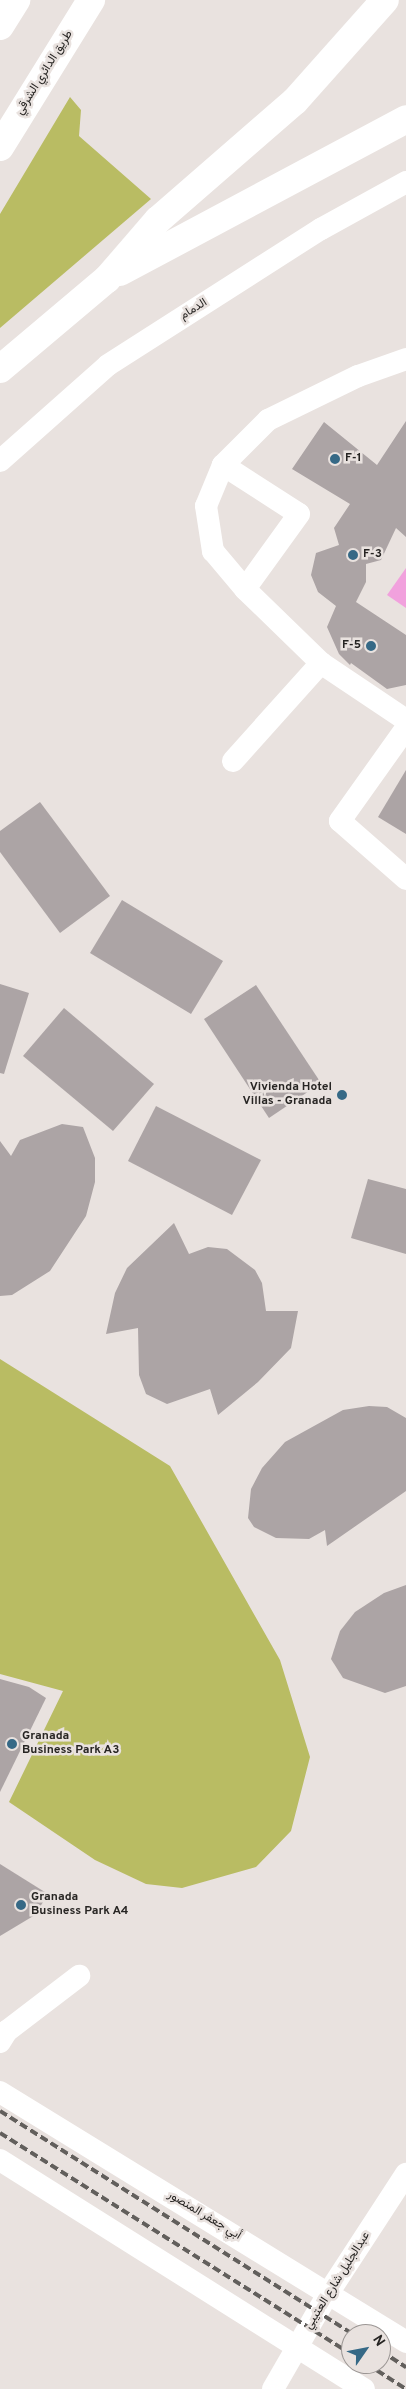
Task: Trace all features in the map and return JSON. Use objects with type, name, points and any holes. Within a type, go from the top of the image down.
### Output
[{"type":"highway","points":[[0,26],[16,0]]},
{"type":"highway","name":"طريق الدائري الشرقي","points":[[0,147],[91,0]]},
{"type":"highway","points":[[0,369],[107,279],[158,220],[295,101],[385,0]]},
{"type":"highway","points":[[107,279],[406,119]]},
{"type":"street","name":"الدمام","points":[[0,460],[108,364],[321,229],[406,182]]},
{"type":"street","points":[[406,359],[358,376],[268,420],[223,465],[206,506],[213,551],[245,589],[321,663],[406,720]]},
{"type":"street","points":[[223,465],[299,514],[245,589]]},
{"type":"street","points":[[233,761],[321,663]]},
{"type":"street","points":[[406,728],[340,821],[406,879]]},
{"type":"street","points":[[0,2042],[7,2030],[79,1976]]},
{"type":"street","name":"أبي جعفر المنصور","points":[[0,2092],[328,2292],[406,2342]]},
{"type":"street","points":[[0,2160],[364,2389]]},
{"type":"street","name":"عبدالجليل شارع العتيبي","points":[[272,2389],[298,2347],[328,2292],[406,2174]]},
{"type":"green space","points":[[70,97],[81,110],[79,136],[151,199],[0,328],[0,214]]},
{"type":"green space","points":[[0,1359],[170,1466],[280,1660],[310,1757],[291,1831],[256,1867],[182,1888],[146,1884],[95,1860],[9,1802],[63,1691],[0,1674]]},
{"type":"shaded area","points":[[406,568],[406,608],[387,595]]},
{"type":"building","points":[[406,421],[406,537],[396,528],[381,560],[366,564],[366,582],[356,602],[406,635],[406,685],[387,689],[351,663],[350,665],[339,654],[327,627],[336,606],[318,592],[311,575],[316,553],[339,545],[334,528],[350,504],[292,469],[324,422],[377,465]]},
{"type":"building","points":[[406,770],[406,834],[378,817]]},
{"type":"building","points":[[40,802],[110,896],[60,933],[0,852],[0,831]]},
{"type":"building","points":[[122,900],[223,961],[191,1014],[90,953]]},
{"type":"building","points":[[0,984],[29,993],[4,1074],[0,1073]]},
{"type":"building","points":[[256,985],[321,1083],[269,1118],[204,1019]]},
{"type":"building","points":[[64,1008],[154,1084],[113,1131],[23,1056]]},
{"type":"building","points":[[156,1106],[261,1160],[232,1215],[128,1161]]},
{"type":"building","points":[[62,1124],[83,1127],[95,1158],[95,1182],[86,1216],[50,1271],[12,1295],[0,1296],[0,1141],[11,1156],[20,1140]]},
{"type":"building","points":[[368,1179],[406,1189],[406,1254],[351,1238]]},
{"type":"building","points":[[174,1223],[189,1254],[208,1247],[227,1249],[255,1270],[262,1283],[266,1311],[298,1311],[291,1348],[258,1382],[218,1415],[210,1389],[167,1404],[146,1394],[139,1375],[138,1328],[106,1334],[115,1293],[127,1268]]},
{"type":"building","points":[[369,1406],[387,1407],[406,1418],[406,1491],[327,1546],[325,1530],[309,1539],[276,1538],[254,1527],[248,1518],[251,1489],[262,1468],[285,1442],[343,1410]]},
{"type":"building","points":[[406,1585],[406,1686],[385,1693],[343,1678],[331,1659],[340,1631],[355,1612],[384,1593]]},
{"type":"building","name":"Granada Business Park A3","points":[[0,1679],[29,1687],[46,1698],[0,1792]]},
{"type":"building","name":"Granada Business Park A4","points":[[0,1864],[48,1894],[35,1915],[0,1936]]},
{"type":"railway","points":[[0,2111],[341,2326]]},
{"type":"railway","points":[[0,2133],[341,2348]]},
{"type":"railway","points":[[391,2357],[406,2367]]},
{"type":"railway","points":[[383,2374],[406,2389]]},
{"type":"place","name":"F-1","points":[[335,459]]},
{"type":"place","name":"F-3","points":[[353,555]]},
{"type":"place","name":"F-5","points":[[371,646]]},
{"type":"place","name":"Vivienda Hotel Villas - Granada","points":[[342,1095]]},
{"type":"place","name":"Granada Business Park A3","points":[[12,1744]]},
{"type":"place","name":"Granada Business Park A4","points":[[21,1905]]}]
